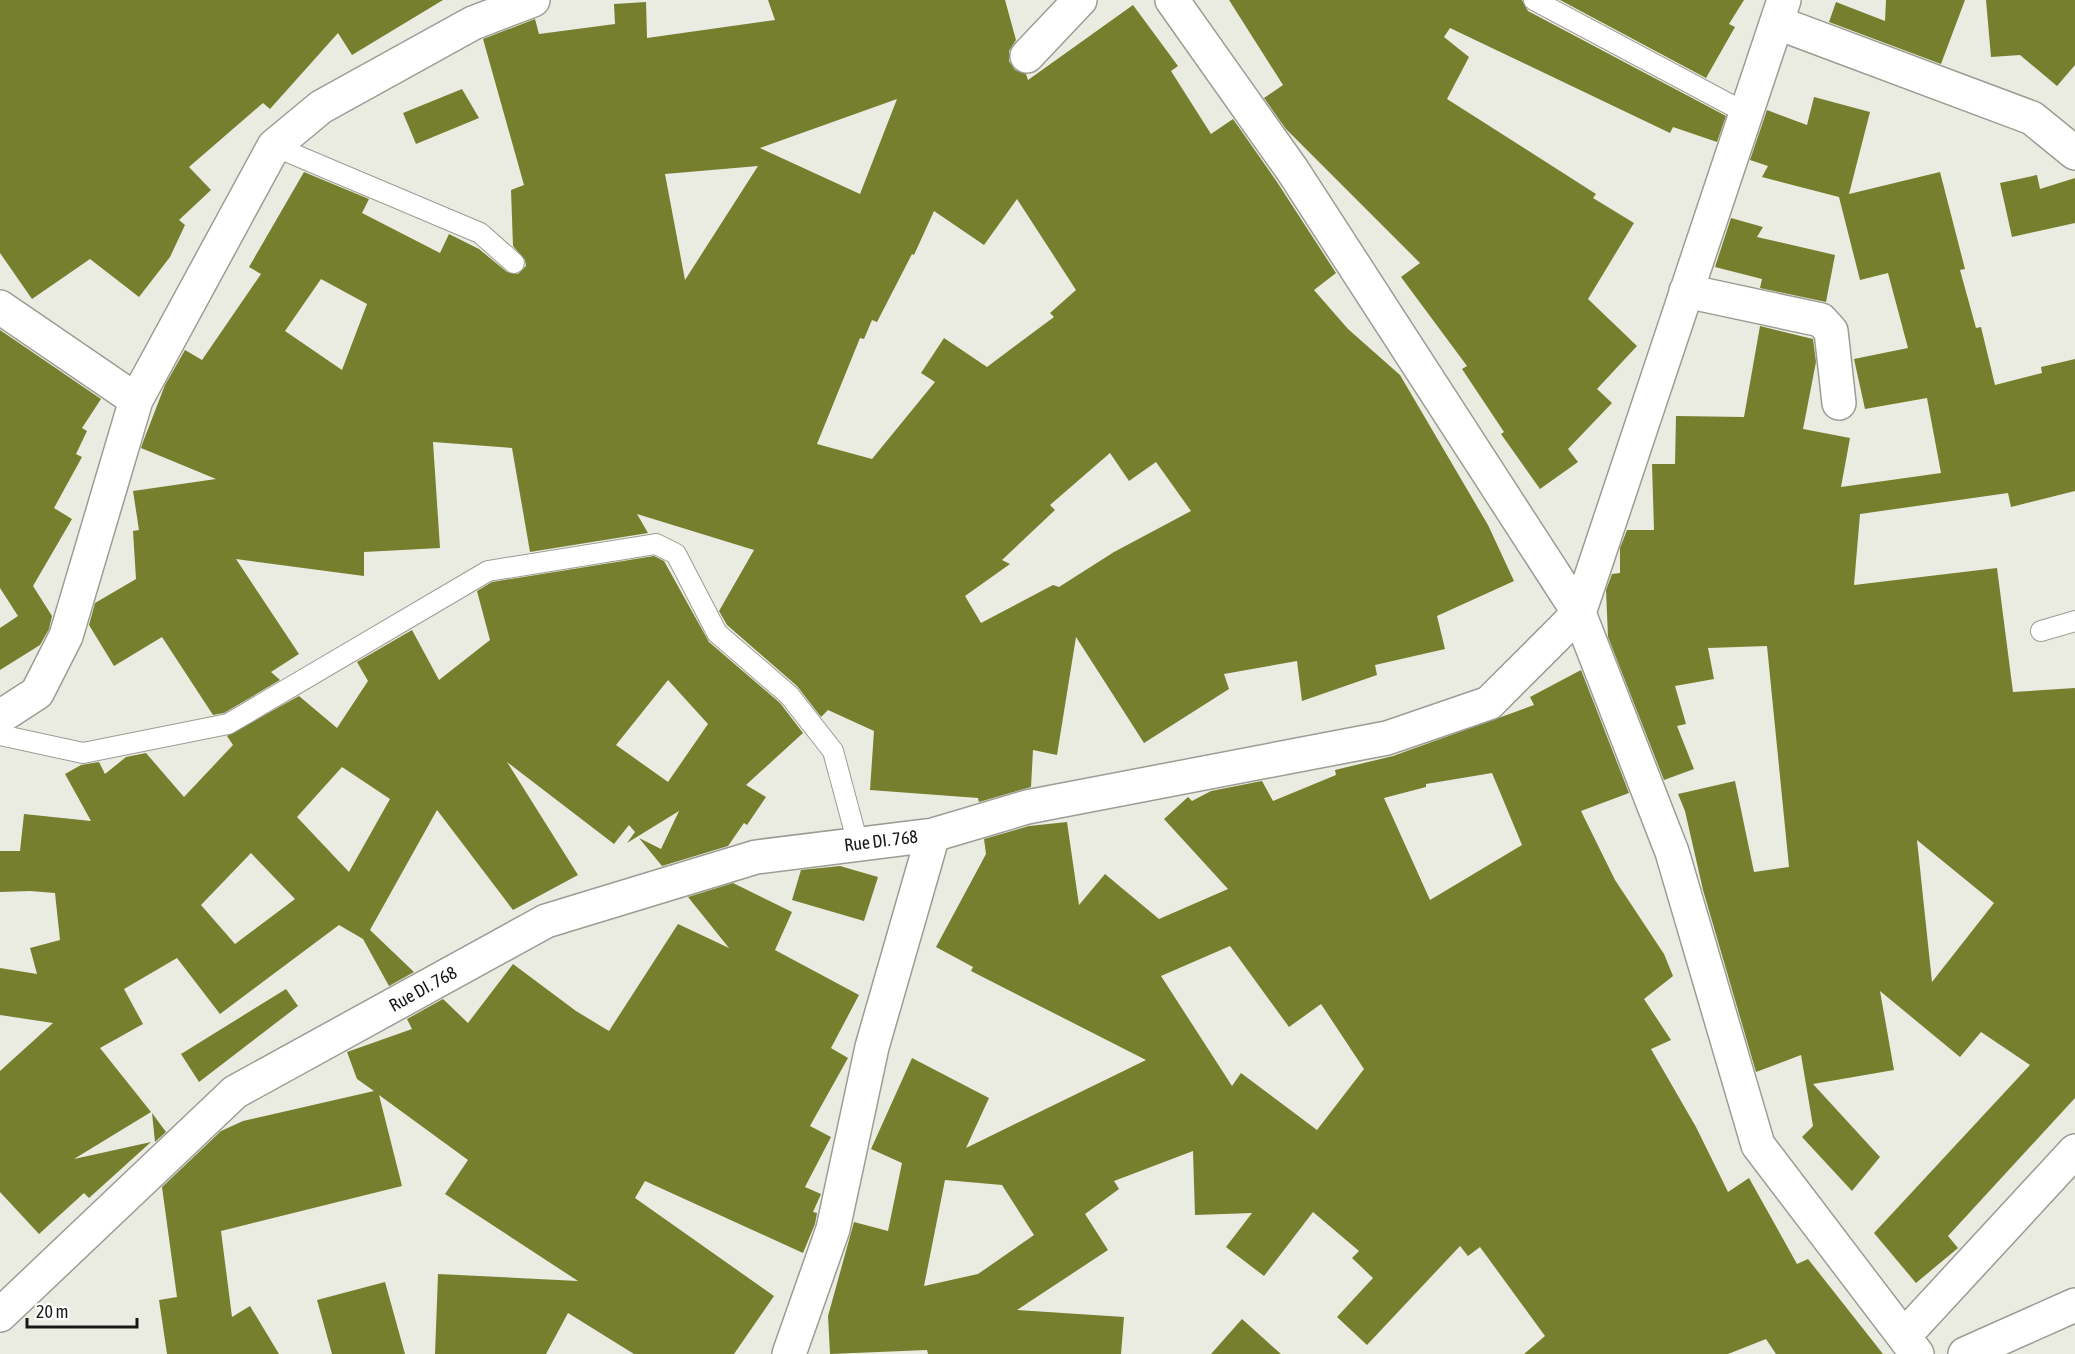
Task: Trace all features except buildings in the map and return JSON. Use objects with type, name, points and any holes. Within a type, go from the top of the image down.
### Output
[{"type":"street","points":[[0,717],[37,693],[66,636],[136,400],[274,146],[321,107],[473,23],[533,0]]},
{"type":"street","points":[[1027,56],[1080,0]]},
{"type":"street","points":[[1172,0],[1293,171],[1579,613],[1672,852],[1758,1146],[1911,1345],[2075,1151]]},
{"type":"street","points":[[1579,613],[1781,11],[2032,118],[2075,153]]},
{"type":"street","points":[[1686,291],[1821,320],[1831,331],[1839,403]]},
{"type":"street","points":[[0,307],[136,400]]},
{"type":"street","name":"Rue DI. 768","points":[[0,1315],[235,1092],[546,921],[756,857],[933,835],[1027,807],[1387,738],[1489,703],[1579,613]]},
{"type":"street","points":[[789,1354],[833,1229],[873,1047],[933,835]]},
{"type":"street","points":[[1965,1354],[2075,1305]]},
{"type":"lane","points":[[1534,0],[1746,113]]},
{"type":"lane","points":[[274,146],[480,233],[514,263]]},
{"type":"lane","points":[[0,735],[82,753],[228,724],[488,571],[656,544],[676,554],[717,633],[789,695],[833,751],[858,844]]},
{"type":"lane","points":[[2041,631],[2075,621]]}]
